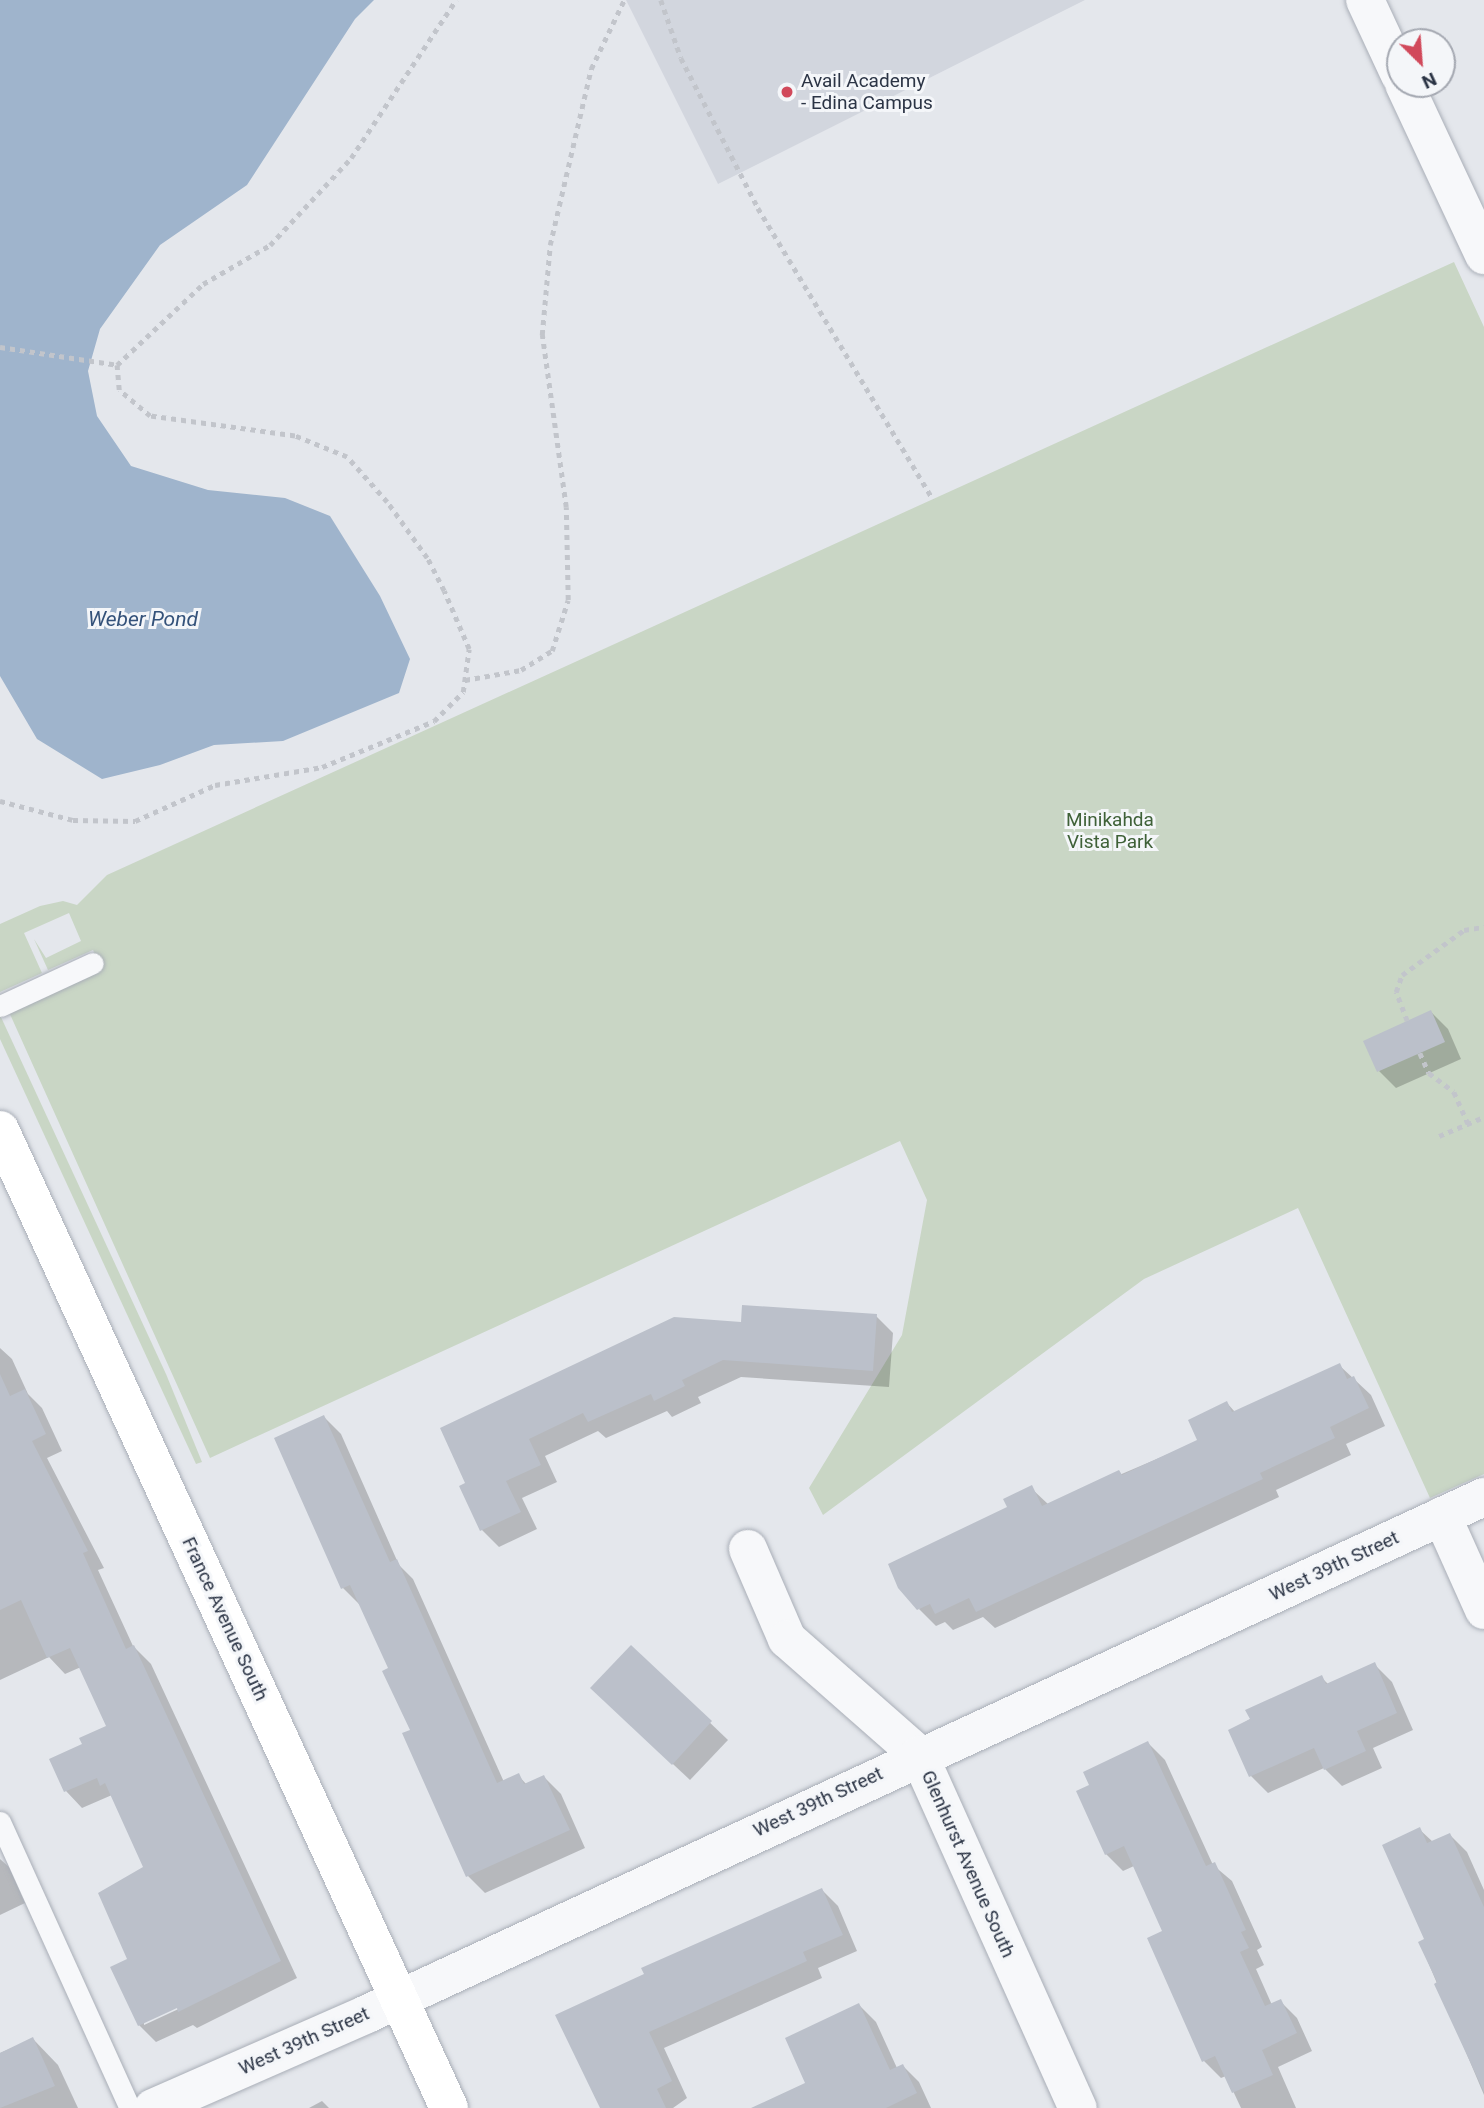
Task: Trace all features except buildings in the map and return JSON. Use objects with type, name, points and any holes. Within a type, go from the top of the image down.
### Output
[{"type":"main road","name":"France Avenue South","points":[[0,1130],[449,2108]]},
{"type":"street","points":[[1365,0],[1386,45]]},
{"type":"street","points":[[1411,98],[1484,255]]},
{"type":"street","name":"West 39th Street","points":[[153,2108],[399,1998],[919,1755],[1484,1497]]},
{"type":"street","points":[[1442,1516],[1484,1610]]},
{"type":"street","name":"Glenhurst Avenue South","points":[[748,1549],[787,1639],[919,1755],[1078,2108]]},
{"type":"lane","points":[[0,1006],[93,963]]},
{"type":"lane","points":[[0,1822],[130,2108]]},
{"type":"path","points":[[117,365],[203,284],[270,246],[351,158],[456,0]]},
{"type":"path","points":[[465,680],[521,670],[552,651],[568,600],[566,507],[542,335],[550,245],[591,69],[624,0]]},
{"type":"path","points":[[661,0],[681,58],[758,208],[933,499]]},
{"type":"path","points":[[0,347],[117,365]]},
{"type":"path","points":[[0,801],[73,820],[135,821],[215,785],[322,766],[434,721],[463,692],[470,649],[427,558],[347,457],[295,436],[150,416],[119,390],[117,365]]},
{"type":"path","points":[[1407,1021],[1396,992],[1402,975],[1464,930],[1484,927]]},
{"type":"path","points":[[1420,1053],[1429,1073],[1454,1092],[1468,1124]]},
{"type":"path","points":[[1439,1136],[1484,1117]]},
{"type":"shaded area","name":"Avail Academy - Edina Campus","points":[[626,0],[1085,0],[718,184]]},
{"type":"green space","name":"Minikahda Vista Park","points":[[1454,262],[1484,327],[1484,1474],[1430,1498],[1298,1208],[1144,1279],[823,1515],[809,1488],[902,1335],[927,1200],[900,1141],[210,1458],[9,1012],[101,968],[93,950],[48,970],[34,939],[46,958],[81,941],[69,913],[24,933],[42,973],[0,992],[0,924],[40,906],[63,901],[77,905],[107,875]]},
{"type":"green space","points":[[0,1015],[166,1374],[202,1462],[196,1464],[0,1039]]},
{"type":"water","name":"Weber Pond","points":[[0,0],[374,0],[355,19],[247,185],[160,245],[100,329],[88,371],[97,416],[131,466],[208,490],[285,498],[330,516],[380,596],[410,659],[399,693],[283,741],[214,745],[160,765],[102,779],[37,739],[0,676]]},
{"type":"place","name":"Avail Academy - Edina Campus","points":[[787,92]]}]
